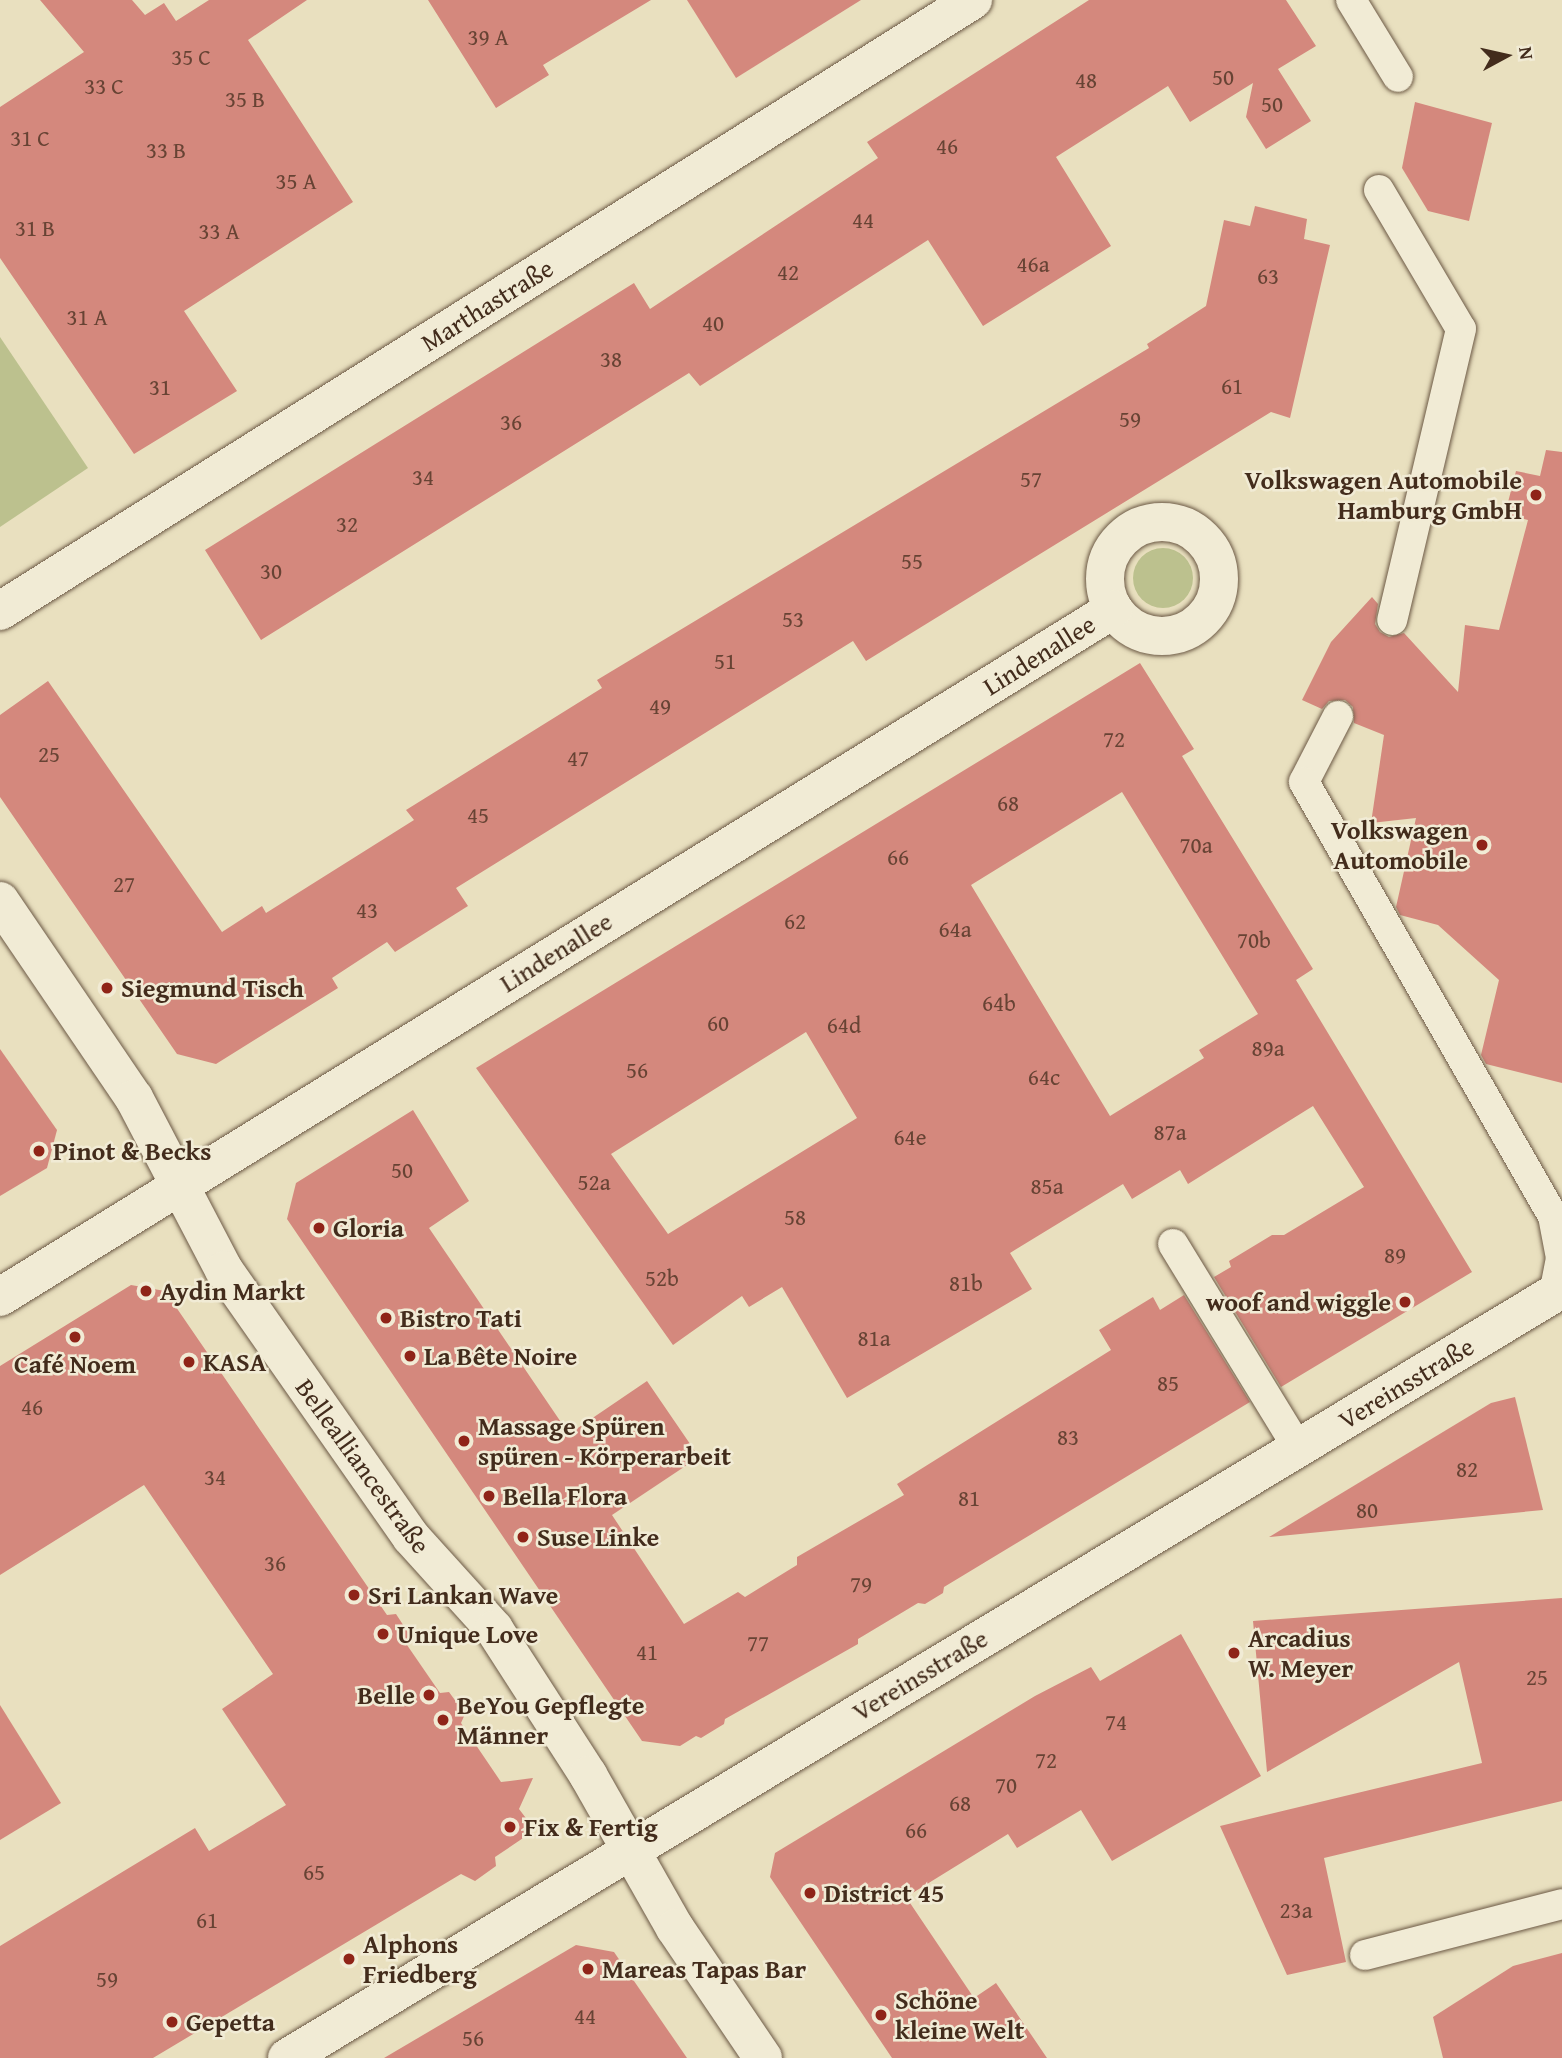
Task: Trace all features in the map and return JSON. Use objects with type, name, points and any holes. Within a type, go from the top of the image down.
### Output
[{"type":"street","name":"Marthastraße","points":[[0,611],[974,0]]},
{"type":"street","name":"Lindenallee","points":[[0,1297],[1114,609]]},
{"type":"street","name":"Bellealliancestraße","points":[[0,901],[134,1098],[223,1270],[411,1537],[494,1629],[631,1849],[676,1928],[763,2058]]},
{"type":"street","name":"Vereinsstraße","points":[[287,2058],[1297,1448],[1559,1294]]},
{"type":"lane","points":[[1350,0],[1398,77]]},
{"type":"lane","points":[[1379,190],[1461,329],[1392,620]]},
{"type":"lane","points":[[1338,716],[1304,782],[1553,1216],[1561,1258],[1559,1294]]},
{"type":"lane","points":[[1173,1244],[1297,1448]]},
{"type":"lane","points":[[1365,1955],[1562,1904]]},
{"type":"green space","points":[[0,337],[88,468],[0,527]]},
{"type":"green space","points":[[1157,548],[1169,548],[1185,556],[1191,566],[1191,590],[1185,600],[1169,608],[1157,608],[1141,600],[1133,584],[1133,572],[1141,556]]},
{"type":"building","points":[[40,0],[132,0],[145,15],[164,3],[176,21],[209,0],[307,0],[248,40],[353,202],[184,311],[237,391],[134,454],[0,258],[0,107],[84,52]]},
{"type":"building","points":[[428,0],[651,0],[543,65],[549,75],[496,108]]},
{"type":"building","points":[[687,0],[861,0],[736,78]]},
{"type":"building","points":[[1089,0],[1286,0],[1316,46],[1278,69],[1311,121],[1266,149],[1246,117],[1253,83],[1190,122],[1168,86],[1056,157],[1111,246],[983,326],[928,240],[700,386],[689,373],[261,640],[205,550],[634,283],[650,309],[878,158],[867,142]]},
{"type":"building","points":[[1415,102],[1492,123],[1469,221],[1428,211],[1402,168]]},
{"type":"building","points":[[1255,206],[1307,219],[1304,239],[1330,245],[1290,418],[1271,412],[866,661],[853,641],[456,888],[468,906],[395,952],[387,942],[332,978],[338,988],[216,1064],[177,1054],[0,797],[0,715],[48,681],[222,932],[262,906],[266,913],[414,820],[406,810],[602,688],[597,680],[1149,348],[1147,344],[1206,306],[1224,220],[1250,226]]},
{"type":"building","name":"Volkswagen Automobile","points":[[1546,450],[1562,452],[1562,1083],[1486,1064],[1481,1055],[1499,980],[1438,925],[1400,915],[1396,907],[1416,818],[1371,823],[1384,735],[1354,723],[1353,707],[1345,700],[1329,701],[1322,709],[1302,700],[1331,642],[1372,597],[1378,604],[1375,624],[1380,632],[1389,637],[1404,633],[1458,692],[1465,625],[1499,630],[1528,520],[1505,514],[1516,471],[1540,476]]},
{"type":"building","points":[[1140,663],[1194,749],[1182,756],[1313,969],[1296,980],[1472,1272],[1281,1387],[1214,1277],[1231,1267],[1229,1261],[1272,1235],[1284,1235],[1364,1187],[1313,1106],[1188,1184],[1180,1170],[1132,1199],[1123,1184],[1010,1253],[1032,1289],[847,1398],[782,1287],[749,1307],[742,1296],[673,1345],[476,1068]],"holes":[[[1122,792],[1258,1014],[1199,1050],[1204,1058],[1110,1116],[971,885]],[[806,1032],[857,1118],[668,1234],[611,1154]]]},
{"type":"building","points":[[0,1049],[57,1130],[47,1168],[0,1196]]},
{"type":"building","points":[[413,1110],[469,1201],[429,1228],[569,1434],[647,1381],[699,1457],[612,1515],[684,1624],[738,1592],[745,1597],[797,1565],[797,1557],[904,1495],[897,1484],[1111,1350],[1099,1330],[1153,1297],[1160,1310],[1184,1295],[1250,1402],[944,1587],[943,1593],[925,1604],[918,1603],[858,1639],[858,1644],[725,1719],[724,1724],[701,1738],[696,1736],[680,1746],[642,1741],[287,1219],[296,1183]]},
{"type":"building","points":[[131,1285],[165,1291],[387,1615],[396,1614],[411,1637],[407,1645],[440,1693],[449,1692],[465,1714],[461,1723],[501,1782],[533,1778],[519,1809],[535,1830],[495,1857],[496,1866],[475,1881],[461,1874],[153,2058],[0,2058],[0,1946],[195,1828],[209,1851],[286,1805],[222,1709],[273,1674],[144,1485],[0,1575],[0,1366]]},
{"type":"building","points":[[1515,1397],[1543,1510],[1269,1537],[1491,1403]]},
{"type":"building","points":[[1562,1598],[1562,1801],[1324,1858],[1346,1962],[1287,1975],[1220,1826],[1482,1763],[1459,1662],[1267,1772],[1253,1621]]},
{"type":"building","points":[[1181,1634],[1261,1776],[1112,1861],[1081,1810],[1017,1848],[1008,1834],[906,1897],[974,1998],[996,1983],[1047,2058],[892,2058],[770,1877],[775,1853],[1035,1696],[1091,1667],[1100,1681]]},
{"type":"building","points":[[0,1705],[61,1803],[0,1840]]},
{"type":"building","points":[[576,1945],[614,1952],[687,2058],[384,2058]]},
{"type":"building","points":[[1562,1953],[1562,2058],[1443,2058],[1433,2017],[1513,1966]]},
{"type":"place","name":"Volkswagen Automobile Hamburg GmbH","points":[[1536,495]]},
{"type":"place","name":"Volkswagen Automobile","points":[[1482,845]]},
{"type":"place","name":"Siegmund Tisch","points":[[107,988]]},
{"type":"place","name":"Pinot & Becks","points":[[39,1151]]},
{"type":"place","name":"Gloria","points":[[319,1228]]},
{"type":"place","name":"Aydin Markt","points":[[146,1291]]},
{"type":"place","name":"woof and wiggle","points":[[1405,1302]]},
{"type":"place","name":"Bistro Tati","points":[[386,1318]]},
{"type":"place","name":"Café Noem","points":[[75,1337]]},
{"type":"place","name":"La Bête Noire","points":[[410,1356]]},
{"type":"place","name":"KASA","points":[[189,1362]]},
{"type":"place","name":"Massage Spüren spüren - Körperarbeit","points":[[464,1441]]},
{"type":"place","name":"Bella Flora","points":[[489,1496]]},
{"type":"place","name":"Suse Linke","points":[[523,1537]]},
{"type":"place","name":"Sri Lankan Wave","points":[[354,1595]]},
{"type":"place","name":"Unique Love","points":[[383,1634]]},
{"type":"place","name":"Arcadius W. Meyer","points":[[1234,1653]]},
{"type":"place","name":"Belle","points":[[429,1695]]},
{"type":"place","name":"BeYou Gepflegte Männer","points":[[443,1720]]},
{"type":"place","name":"Fix & Fertig","points":[[510,1827]]},
{"type":"place","name":"District 45","points":[[810,1893]]},
{"type":"place","name":"Alphons Friedberg","points":[[349,1959]]},
{"type":"place","name":"Mareas Tapas Bar","points":[[588,1969]]},
{"type":"place","name":"Schöne kleine Welt","points":[[881,2015]]},
{"type":"place","name":"Gepetta","points":[[172,2022]]}]
